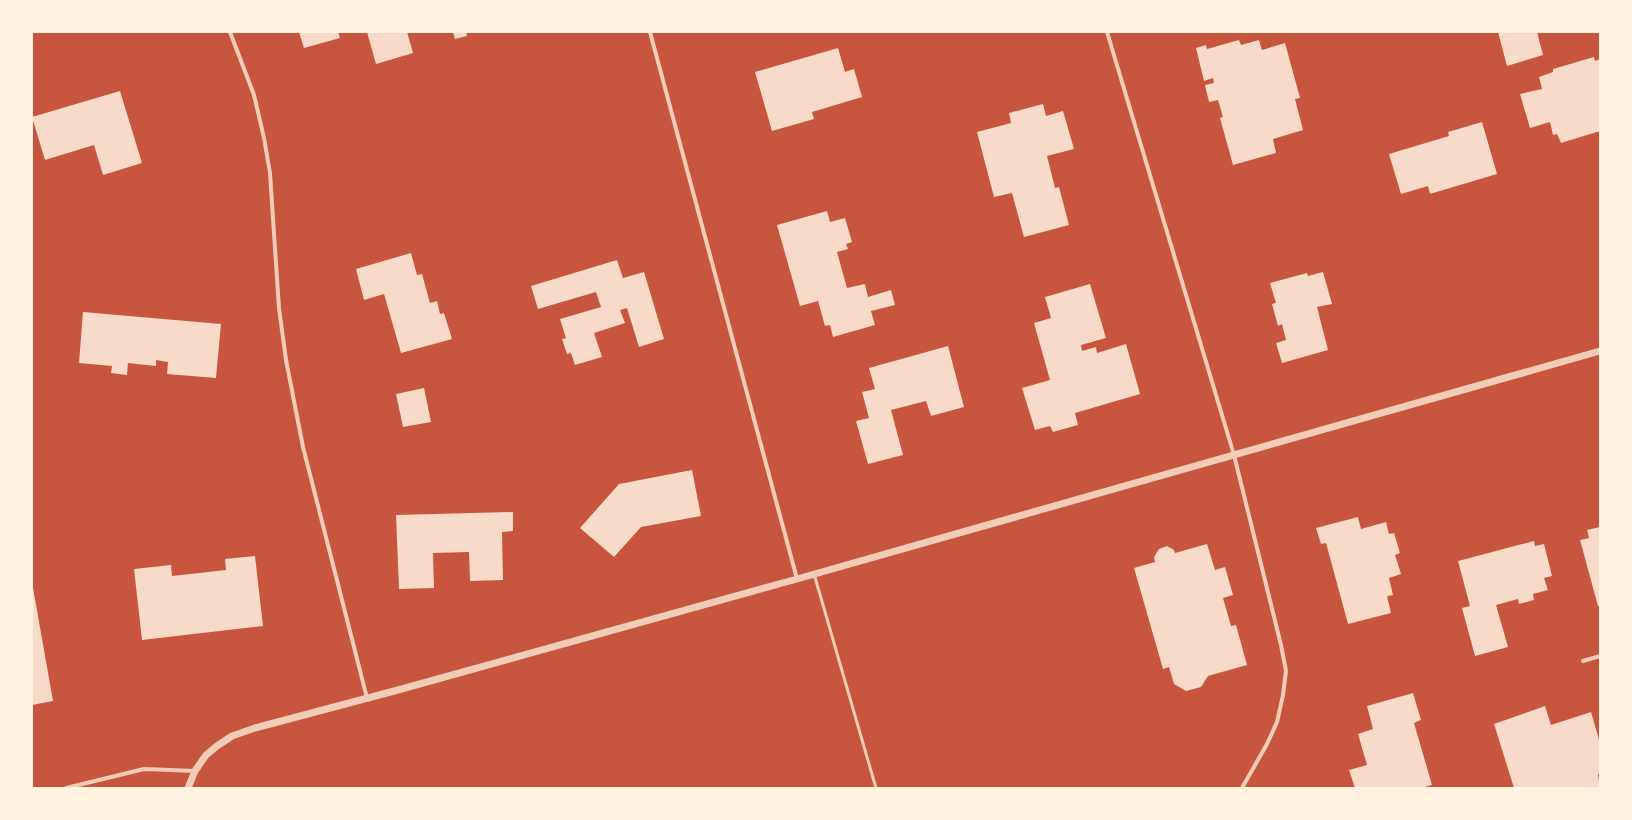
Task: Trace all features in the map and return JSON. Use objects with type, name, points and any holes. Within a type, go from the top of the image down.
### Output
[{"type":"street","points":[[230,32],[254,95],[264,138],[270,173],[280,315],[286,360],[301,439],[367,698]]},
{"type":"street","points":[[650,32],[797,579]]},
{"type":"street","points":[[1106,32],[1234,455],[1281,645],[1286,671],[1283,695],[1277,722],[1267,744],[1242,788]]},
{"type":"street","points":[[188,788],[195,771],[206,755],[232,736],[256,728],[797,579],[1600,351]]},
{"type":"street","points":[[1583,661],[1600,656]]},
{"type":"street","points":[[66,788],[144,769],[195,771]]},
{"type":"lane","points":[[814,574],[876,788]]},
{"type":"building","points":[[299,32],[338,32],[340,38],[304,48]]},
{"type":"building","points":[[367,32],[407,32],[413,53],[376,64]]},
{"type":"building","points":[[453,32],[466,32],[467,36],[455,39]]},
{"type":"building","points":[[1498,32],[1537,32],[1543,55],[1507,66]]},
{"type":"building","points":[[1239,40],[1241,45],[1259,40],[1262,50],[1285,43],[1300,98],[1295,99],[1303,130],[1273,139],[1276,153],[1233,165],[1220,118],[1223,117],[1218,100],[1209,102],[1205,85],[1214,83],[1213,78],[1204,81],[1196,48],[1206,45],[1207,49]]},
{"type":"building","points":[[838,48],[845,72],[854,69],[862,97],[812,112],[814,119],[772,131],[755,72]]},
{"type":"building","points":[[1594,57],[1595,61],[1600,59],[1600,131],[1561,143],[1557,134],[1553,135],[1550,122],[1530,128],[1520,94],[1542,89],[1539,77],[1553,72],[1553,69]]},
{"type":"building","points":[[120,91],[142,163],[103,175],[94,145],[45,160],[32,117]]},
{"type":"building","points":[[1043,104],[1046,116],[1063,111],[1074,149],[1047,156],[1055,188],[1059,187],[1069,225],[1024,237],[1012,193],[994,197],[977,132],[1011,123],[1009,113]]},
{"type":"building","points":[[1482,122],[1497,174],[1430,194],[1428,186],[1401,194],[1389,154],[1449,136],[1448,132]]},
{"type":"building","points":[[827,211],[830,222],[845,218],[852,242],[846,244],[848,249],[837,252],[847,288],[865,284],[868,297],[891,290],[895,305],[871,311],[875,325],[833,337],[830,325],[825,326],[818,301],[800,306],[777,225]]},
{"type":"building","points":[[411,253],[417,275],[422,274],[430,303],[437,301],[440,314],[444,313],[452,339],[401,353],[384,294],[364,300],[356,269]]},
{"type":"building","points":[[617,260],[623,278],[644,272],[664,339],[639,347],[627,308],[620,310],[625,323],[594,333],[602,357],[575,365],[571,353],[567,354],[562,339],[566,338],[560,319],[601,307],[596,292],[538,309],[531,286]]},
{"type":"building","points":[[1323,272],[1332,304],[1317,307],[1328,350],[1282,363],[1276,343],[1286,340],[1282,324],[1278,326],[1272,304],[1276,303],[1270,283],[1307,273],[1308,276]]},
{"type":"building","points":[[1090,284],[1106,338],[1081,345],[1082,351],[1096,347],[1097,353],[1126,344],[1140,394],[1075,413],[1078,425],[1053,432],[1050,426],[1035,430],[1022,388],[1050,380],[1034,323],[1051,318],[1045,297]]},
{"type":"building","points":[[83,312],[221,324],[216,378],[167,374],[168,362],[156,360],[156,366],[128,363],[127,375],[111,373],[112,366],[79,363]]},
{"type":"building","points":[[948,346],[964,407],[931,416],[926,401],[891,410],[903,455],[868,464],[856,421],[869,418],[862,392],[875,389],[869,368]]},
{"type":"building","points":[[424,388],[431,422],[403,427],[396,394]]},
{"type":"building","points":[[692,470],[701,516],[641,527],[614,557],[580,528],[619,484]]},
{"type":"building","points":[[513,512],[513,531],[502,532],[503,580],[470,581],[469,552],[433,553],[434,588],[399,589],[396,515]]},
{"type":"building","points":[[1358,517],[1361,529],[1386,522],[1389,534],[1394,533],[1400,553],[1395,555],[1401,574],[1389,578],[1393,595],[1387,596],[1391,613],[1348,624],[1326,543],[1321,544],[1316,528]]},
{"type":"building","points":[[1600,527],[1600,606],[1598,606],[1580,540],[1589,538],[1587,530]]},
{"type":"building","points":[[1534,541],[1535,546],[1544,544],[1552,576],[1544,578],[1548,590],[1533,594],[1534,600],[1519,604],[1518,599],[1496,605],[1508,647],[1475,656],[1462,608],[1470,606],[1458,561]]},
{"type":"building","points":[[1207,544],[1215,570],[1225,567],[1233,595],[1223,598],[1231,626],[1236,625],[1247,665],[1208,676],[1201,687],[1186,691],[1174,684],[1169,667],[1163,669],[1134,568],[1155,562],[1154,557],[1159,549],[1167,546],[1174,550],[1175,553]]},
{"type":"building","points":[[255,556],[263,626],[142,640],[134,569],[171,565],[172,576],[226,570],[225,559]]},
{"type":"building","points":[[32,582],[53,701],[32,705]]},
{"type":"building","points":[[1413,693],[1421,720],[1414,723],[1432,785],[1421,788],[1355,788],[1349,770],[1367,765],[1358,734],[1373,729],[1367,706]]},
{"type":"building","points":[[1545,706],[1551,725],[1591,712],[1600,743],[1600,774],[1598,774],[1600,788],[1514,788],[1494,724]]}]
